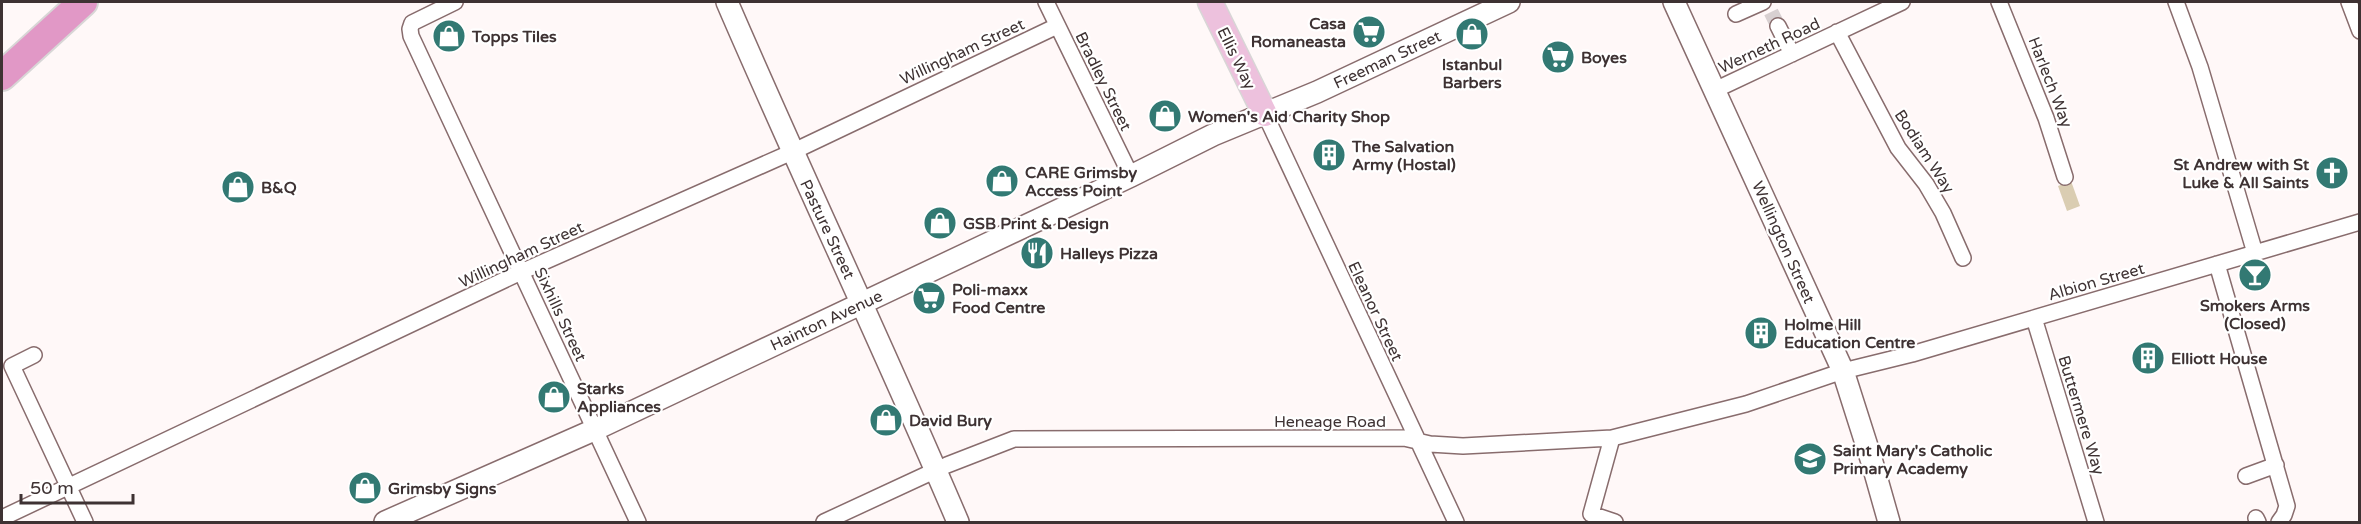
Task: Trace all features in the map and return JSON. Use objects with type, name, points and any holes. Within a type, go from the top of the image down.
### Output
[{"type":"highway","points":[[2,76],[83,2]]},
{"type":"main road","name":"Pasture Street","points":[[727,2],[958,522]]},
{"type":"main road","name":"Ellis Way","points":[[1210,2],[1265,114]]},
{"type":"main road","name":"Freeman Street","points":[[1265,114],[1509,2]]},
{"type":"main road","name":"Wellington Street","points":[[1674,2],[1843,372],[1889,522]]},
{"type":"main road","name":"Hainton Avenue","points":[[385,522],[594,430],[1213,135],[1265,114]]},
{"type":"street","name":"Sixhills Street","points":[[455,2],[411,23],[411,36],[638,522]]},
{"type":"street","name":"Bradley Street","points":[[1046,2],[1131,176]]},
{"type":"street","name":"Werneth Road","points":[[1715,90],[1902,2]]},
{"type":"street","name":"Harlech Way","points":[[1999,2],[2046,118],[2065,177]]},
{"type":"street","points":[[2176,2],[2200,67],[2255,253]]},
{"type":"street","points":[[2349,2],[2360,31]]},
{"type":"street","points":[[1736,14],[1770,10],[1792,54]]},
{"type":"street","name":"Willingham Street","points":[[2,518],[521,272],[792,152],[1057,26]]},
{"type":"street","name":"Bodiam Way","points":[[1838,32],[1898,148],[1926,184],[1943,213],[1963,258]]},
{"type":"street","name":"Eleanor Street","points":[[1265,114],[1456,522]]},
{"type":"street","name":"Albion Street","points":[[1843,372],[1912,354],[2360,222]]},
{"type":"street","points":[[2217,264],[2287,506],[2279,522]]},
{"type":"street","name":"Buttermere Way","points":[[2034,318],[2096,522]]},
{"type":"street","points":[[34,355],[12,366],[85,522]]},
{"type":"street","name":"Heneage Road","points":[[824,522],[999,443],[1014,439],[1394,438],[1462,446],[1612,438],[1746,404],[1843,372]]},
{"type":"street","points":[[1612,438],[1591,514],[1615,522]]},
{"type":"street","points":[[2246,476],[2276,465]]},
{"type":"shaded area","points":[[2071,181],[2080,206],[2067,211],[2058,186]]},
{"type":"tunnel","points":[[1771,12],[1778,26]]},
{"type":"place","name":"Casa Romaneasta","points":[[1369,32]]},
{"type":"place","name":"Istanbul Barbers","points":[[1472,34]]},
{"type":"place","name":"Topps Tiles","points":[[449,36]]},
{"type":"place","name":"Boyes","points":[[1558,57]]},
{"type":"place","name":"Women's Aid Charity Shop","points":[[1165,116]]},
{"type":"place","name":"The Salvation Army (Hostal)","points":[[1329,155]]},
{"type":"place","name":"St Andrew with St Luke & All Saints","points":[[2332,173]]},
{"type":"place","name":"CARE Grimsby Access Point","points":[[1002,181]]},
{"type":"place","name":"B&Q","points":[[238,187]]},
{"type":"place","name":"GSB Print & Design","points":[[940,223]]},
{"type":"place","name":"Halleys Pizza","points":[[1037,253]]},
{"type":"place","name":"Smokers Arms (Closed)","points":[[2255,275]]},
{"type":"place","name":"Poli-maxx Food Centre","points":[[929,298]]},
{"type":"place","name":"Holme Hill Education Centre","points":[[1761,333]]},
{"type":"place","name":"Elliott House","points":[[2148,358]]},
{"type":"place","name":"Starks Appliances","points":[[554,397]]},
{"type":"place","name":"David Bury","points":[[886,420]]},
{"type":"place","name":"Saint Mary's Catholic Primary Academy","points":[[1810,459]]},
{"type":"place","name":"Grimsby Signs","points":[[365,488]]}]
